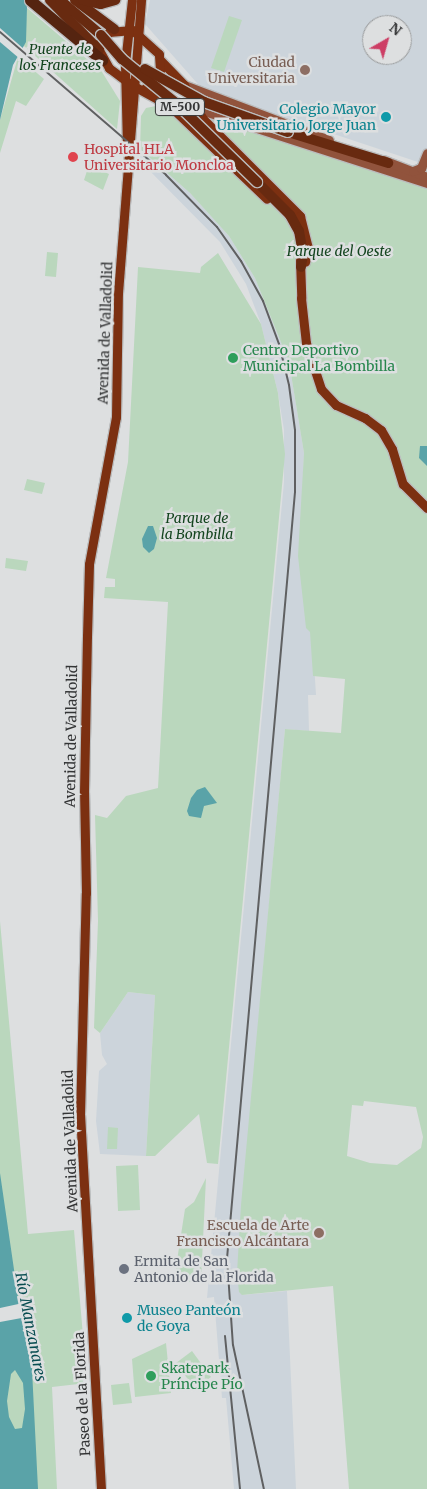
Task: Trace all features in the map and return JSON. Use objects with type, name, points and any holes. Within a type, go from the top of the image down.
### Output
[{"type":"highway","points":[[30,0],[46,15],[101,55]]},
{"type":"highway","points":[[50,0],[101,55]]},
{"type":"highway","name":"M-500","points":[[60,0],[81,16]]},
{"type":"highway","name":"M-500","points":[[66,0],[122,59],[177,104],[290,214],[299,231],[303,254],[301,267]]},
{"type":"highway","points":[[75,0],[114,29]]},
{"type":"highway","points":[[83,0],[101,4],[115,0]]},
{"type":"highway","name":"M-500","points":[[101,35],[152,74],[204,102],[288,132],[388,163]]},
{"type":"main road","points":[[132,0],[132,31]]},
{"type":"main road","points":[[132,31],[141,0]]},
{"type":"main road","points":[[300,281],[308,247],[300,216],[194,106],[184,85],[160,61],[154,48],[132,31],[114,29],[104,37],[101,55],[125,81],[154,96],[179,113],[286,218],[296,232],[301,267],[300,281],[306,343],[321,389],[336,405],[365,418],[381,430],[392,449],[402,484],[427,508]]},
{"type":"main road","name":"Avenida de Valladolid","points":[[129,177],[125,81],[132,31]]},
{"type":"main road","name":"Avenida de Valladolid","points":[[91,1297],[80,1070],[86,893],[84,760],[88,590],[89,564],[116,417],[118,293],[139,89],[132,31]]},
{"type":"main road","points":[[139,89],[155,80],[160,61]]},
{"type":"main road","points":[[184,85],[371,154],[388,163],[420,173],[427,153]]},
{"type":"main road","points":[[154,96],[194,106],[427,183]]},
{"type":"main road","name":"Paseo de la Florida","points":[[91,1297],[101,1489]]},
{"type":"shaded area","name":"Ciudad Universitaria","points":[[150,0],[427,0],[427,165],[204,91],[145,24]]},
{"type":"shaded area","points":[[140,149],[190,193],[229,236],[255,278],[289,362],[304,453],[303,487],[316,695],[308,695],[309,731],[285,729],[250,1115],[242,1295],[287,1291],[296,1489],[234,1489],[226,1398],[222,1398],[214,1297],[207,1298],[284,482],[284,430],[278,393],[261,324],[246,284],[220,242],[140,161]]},
{"type":"shaded area","points":[[128,992],[155,995],[146,1156],[100,1154],[96,1121],[99,1071],[107,1064],[102,1055],[100,1033]]},
{"type":"green space","name":"Puente de los Franceses","points":[[27,8],[102,72],[120,101],[117,129],[24,46]]},
{"type":"green space","points":[[229,16],[242,20],[224,72],[211,68]]},
{"type":"green space","points":[[18,57],[44,79],[26,106],[16,101],[0,153],[0,120]]},
{"type":"green space","name":"Parque del Oeste","points":[[156,106],[169,111],[197,136],[210,112],[427,188],[427,1489],[349,1489],[333,1286],[242,1295],[239,1292],[237,1273],[241,1205],[285,729],[341,733],[345,679],[313,676],[310,632],[306,628],[298,556],[304,453],[289,362],[255,278],[229,236],[190,193],[140,149],[141,116],[146,108]],"holes":[[[364,1101],[416,1107],[423,1137],[421,1148],[397,1165],[370,1163],[347,1156],[352,1105],[363,1106]]]},
{"type":"green space","points":[[89,165],[109,174],[103,190],[84,180]]},
{"type":"green space","points":[[47,252],[58,253],[56,277],[45,276]]},
{"type":"green space","name":"Parque de la Bombilla","points":[[218,253],[261,324],[278,393],[285,454],[218,1164],[207,1163],[199,1114],[155,1156],[146,1156],[155,995],[128,992],[100,1033],[94,1028],[98,921],[95,815],[107,818],[126,796],[158,788],[168,602],[104,598],[105,587],[115,587],[115,579],[106,578],[128,462],[138,267],[200,273],[201,267]]},
{"type":"green space","points":[[27,479],[45,483],[42,494],[24,490]]},
{"type":"green space","points":[[6,558],[28,561],[26,571],[5,568]]},
{"type":"green space","points":[[0,921],[28,1234],[74,1230],[87,1383],[52,1387],[57,1489],[0,1489]]},
{"type":"green space","points":[[108,1127],[118,1128],[117,1149],[107,1149]]},
{"type":"green space","points":[[138,1165],[140,1210],[118,1211],[116,1166]]},
{"type":"green space","points":[[206,1178],[201,1281],[179,1283],[176,1267],[185,1209],[194,1202]]},
{"type":"green space","name":"Skatepark Príncipe Pío","points":[[166,1343],[171,1393],[135,1397],[132,1359]]},
{"type":"green space","points":[[192,1351],[211,1377],[195,1389],[176,1363]]},
{"type":"green space","points":[[129,1383],[132,1403],[113,1405],[111,1385]]},
{"type":"water","points":[[0,0],[26,0],[27,8],[26,42],[13,65],[0,120]]},
{"type":"water","points":[[420,446],[427,446],[427,466],[419,458]]},
{"type":"water","points":[[148,526],[153,526],[157,538],[154,549],[149,553],[143,547],[142,539]]},
{"type":"water","points":[[205,787],[217,803],[204,806],[201,818],[189,816],[187,811],[191,798],[197,790]]},
{"type":"water","points":[[0,1173],[18,1297],[31,1350],[38,1489],[0,1489]],"holes":[[[15,1370],[23,1383],[25,1409],[22,1428],[15,1429],[9,1417],[7,1401],[11,1374]]]},
{"type":"pier","points":[[0,28],[25,50],[20,59],[0,42]]},
{"type":"pier","points":[[23,1303],[27,1317],[0,1322],[0,1308]]},
{"type":"railway","points":[[0,32],[166,175],[217,227],[241,261],[263,301],[279,344],[289,385],[295,430],[295,492],[227,1258],[233,1345],[264,1489]]},
{"type":"railway","points":[[225,1336],[240,1489]]},
{"type":"place","name":"Ciudad Universitaria","points":[[305,70]]},
{"type":"place","name":"Colegio Mayor Universitario Jorge Juan","points":[[386,117]]},
{"type":"place","name":"Hospital HLA Universitario Moncloa","points":[[73,157]]},
{"type":"place","name":"Centro Deportivo Municipal La Bombilla","points":[[233,358]]},
{"type":"place","name":"Escuela de Arte Francisco Alcántara","points":[[319,1233]]},
{"type":"place","name":"Ermita de San Antonio de la Florida","points":[[124,1269]]},
{"type":"place","name":"Museo Panteón de Goya","points":[[127,1318]]},
{"type":"place","name":"Skatepark Príncipe Pío","points":[[151,1376]]},
{"type":"water label","name":"Río Manzanares","points":[[31,1327]]}]
